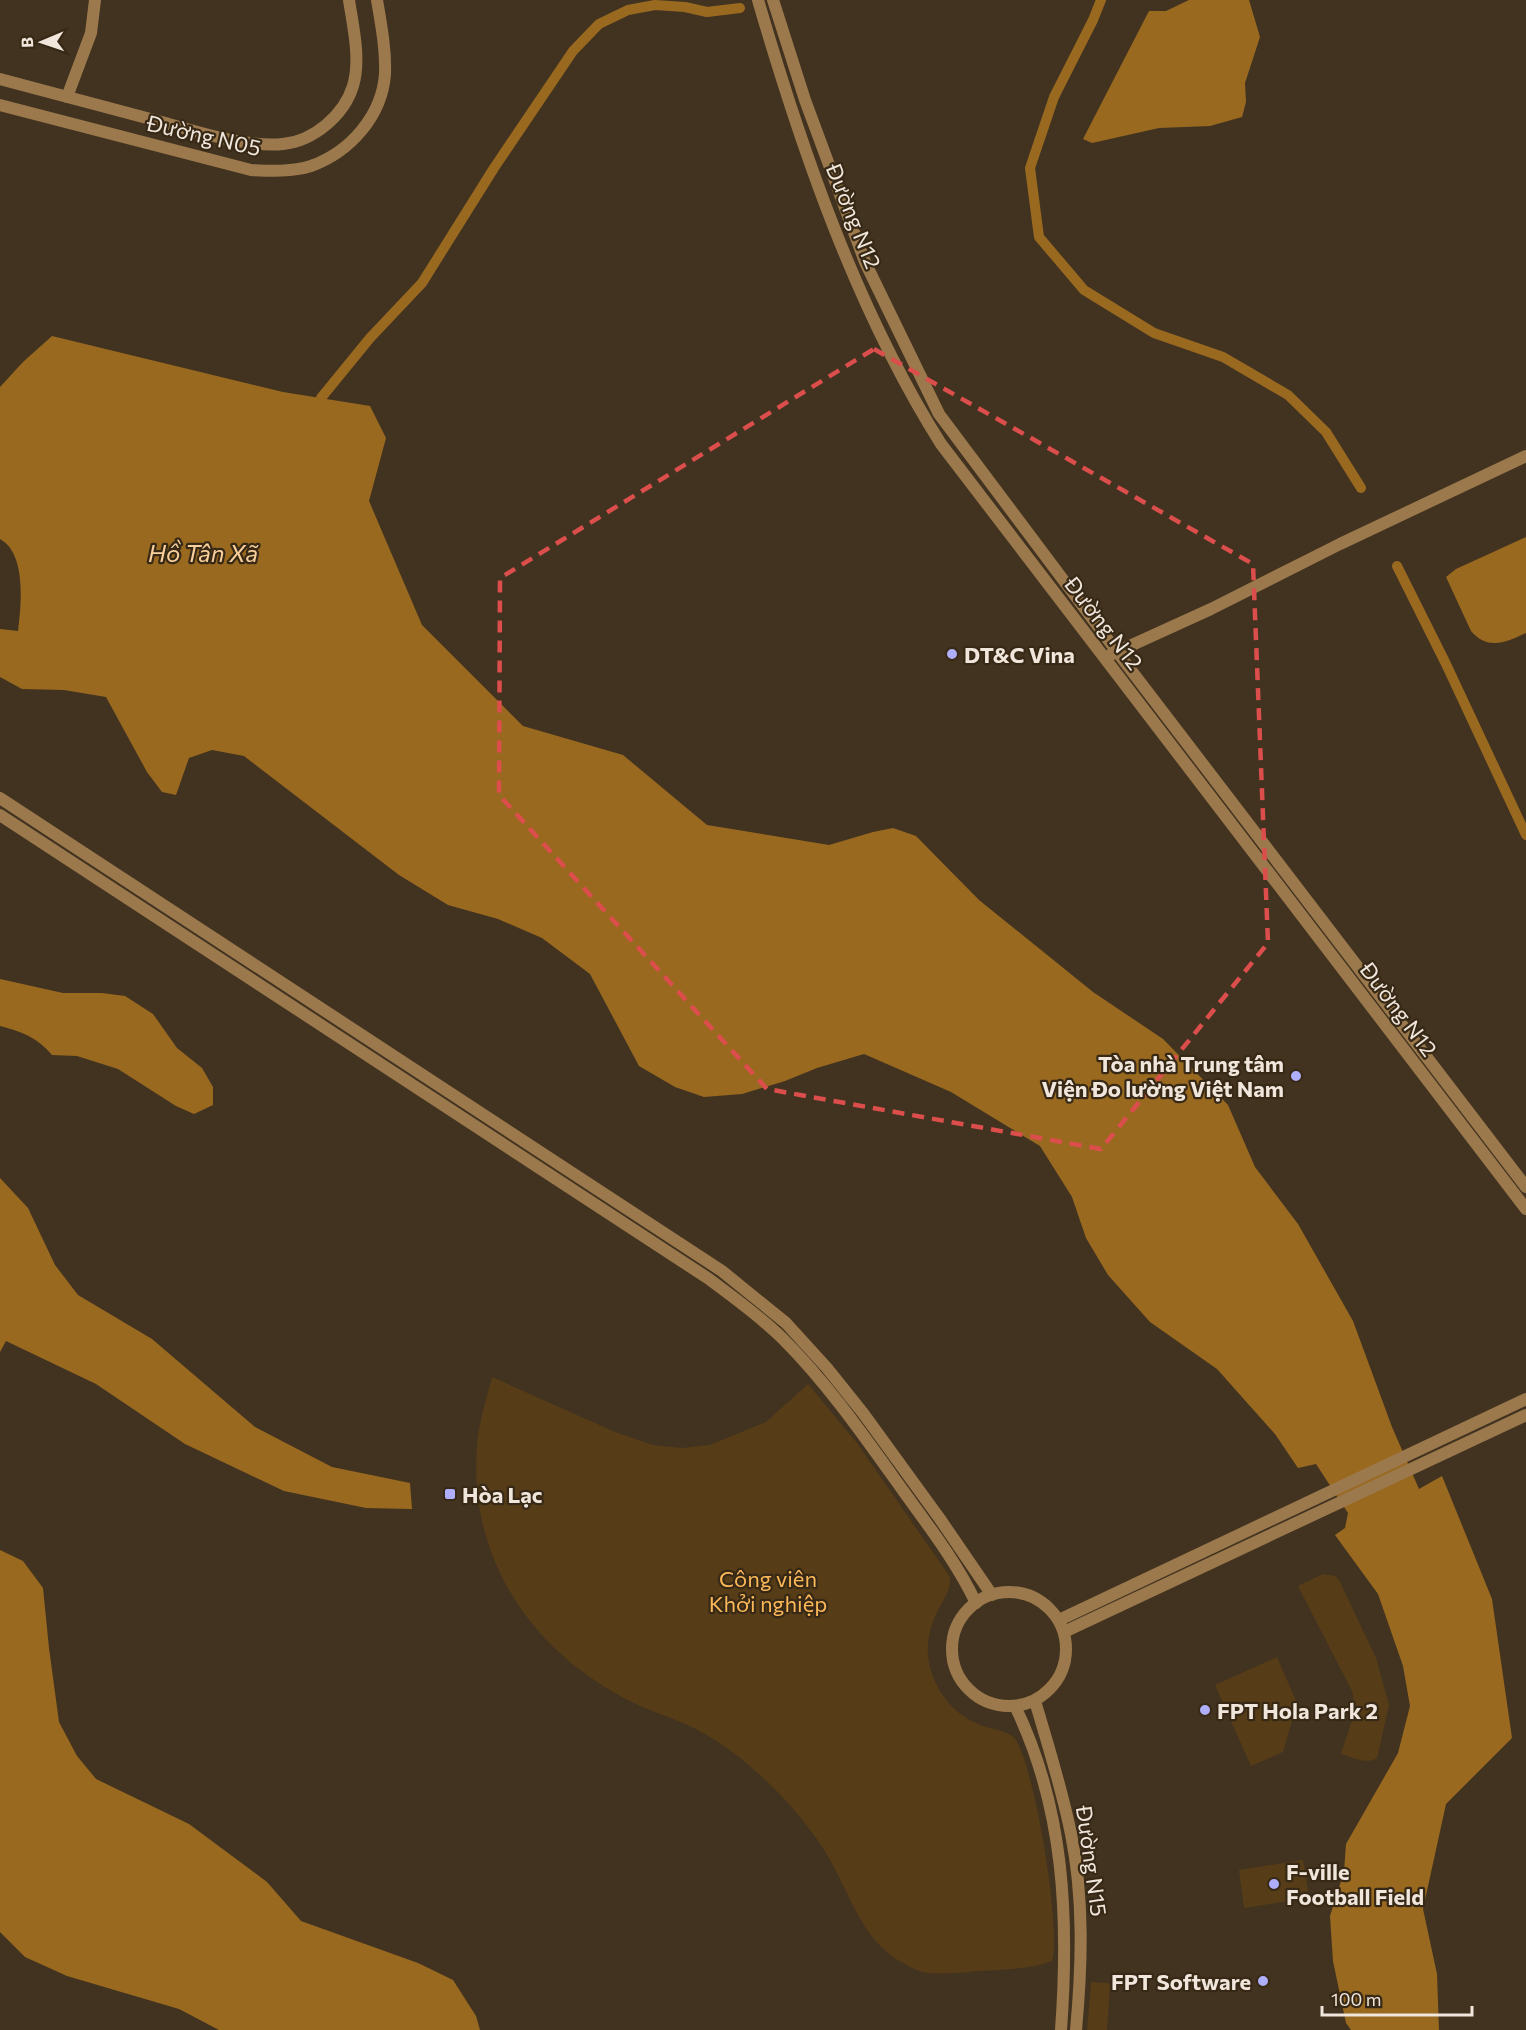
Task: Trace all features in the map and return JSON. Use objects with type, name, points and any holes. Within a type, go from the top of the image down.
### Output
[{"type":"street","points":[[67,97],[91,33],[95,0],[89,0]]},
{"type":"street","points":[[0,80],[190,130],[253,143],[284,144],[304,139],[330,121],[343,106],[353,86],[356,55],[349,0]]},
{"type":"street","name":"Đường N05","points":[[0,105],[251,170],[274,172],[309,166],[327,159],[346,147],[370,119],[380,97],[385,74],[385,51],[377,0]]},
{"type":"street","name":"Đường N12","points":[[758,0],[816,180],[892,358],[941,444],[1526,1209]]},
{"type":"street","name":"Đường N12","points":[[773,0],[805,100],[865,262],[939,414],[1526,1187]]},
{"type":"street","points":[[1104,658],[1211,609],[1340,544],[1526,456]]},
{"type":"street","points":[[0,798],[722,1271],[786,1323],[827,1368],[863,1413],[992,1594]]},
{"type":"street","points":[[0,815],[709,1279],[749,1308],[783,1339],[854,1421],[955,1563],[976,1603]]},
{"type":"street","points":[[580,1196],[587,1183]]},
{"type":"street","points":[[663,1250],[671,1238]]},
{"type":"street","points":[[1059,1620],[1526,1399]]},
{"type":"street","points":[[1064,1632],[1526,1414]]},
{"type":"street","points":[[1009,1592],[1027,1595],[1043,1603],[1059,1620],[1064,1632],[1066,1650],[1063,1668],[1055,1684],[1035,1701],[1002,1707],[983,1701],[968,1689],[957,1672],[952,1653],[954,1633],[963,1616],[976,1603],[992,1594],[1009,1592]]},
{"type":"street","name":"Đường N15","points":[[1035,1701],[1066,1809],[1077,1866],[1081,1978],[1076,2030]]},
{"type":"street","name":"Đường N15","points":[[1015,1706],[1027,1730],[1039,1767],[1057,1839],[1064,1901],[1065,1974],[1060,2030]]},
{"type":"highlighted area","points":[[874,349],[1253,564],[1268,943],[1101,1149],[767,1089],[499,795],[500,578]]},
{"type":"green space","name":"Công viên Khởi nghiệp","points":[[492,1377],[615,1432],[653,1445],[682,1448],[710,1445],[766,1422],[808,1384],[857,1443],[950,1577],[948,1592],[936,1614],[929,1635],[928,1657],[931,1671],[945,1699],[959,1713],[976,1723],[1012,1736],[1022,1754],[1038,1812],[1050,1884],[1054,1944],[1052,1961],[1025,1968],[943,1974],[922,1972],[905,1964],[877,1942],[866,1928],[823,1848],[790,1806],[762,1777],[717,1741],[688,1725],[622,1697],[587,1675],[556,1650],[530,1621],[508,1589],[492,1554],[481,1517],[476,1477],[478,1436]]},
{"type":"green space","points":[[1323,1574],[1335,1576],[1339,1580],[1376,1658],[1389,1705],[1377,1758],[1373,1760],[1359,1760],[1341,1754],[1353,1715],[1352,1691],[1298,1586]]},
{"type":"green space","points":[[1277,1657],[1297,1703],[1283,1752],[1251,1766],[1215,1685]]},
{"type":"green space","name":"F-ville Football Field","points":[[1303,1860],[1309,1898],[1244,1908],[1239,1870]]},
{"type":"green space","points":[[1091,1982],[1108,1983],[1110,1986],[1107,2030],[1087,2030]]},
{"type":"water","points":[[1189,0],[1249,0],[1260,37],[1245,83],[1246,102],[1242,117],[1210,126],[1159,128],[1092,143],[1083,139],[1149,11],[1166,11]]},
{"type":"water","name":"Hồ Tân Xã","points":[[52,336],[283,392],[370,406],[386,438],[369,501],[422,625],[523,726],[623,755],[707,825],[829,845],[893,828],[916,836],[979,900],[1093,992],[1163,1039],[1228,1105],[1255,1167],[1298,1224],[1353,1321],[1392,1427],[1419,1489],[1442,1476],[1492,1599],[1512,1738],[1446,1804],[1423,1909],[1437,1974],[1439,2030],[1351,2030],[1346,2023],[1333,1961],[1330,1916],[1344,1872],[1346,1844],[1398,1753],[1410,1706],[1403,1666],[1378,1594],[1335,1535],[1345,1528],[1348,1513],[1316,1464],[1298,1468],[1275,1434],[1217,1369],[1150,1322],[1108,1275],[1086,1238],[1072,1197],[1040,1146],[951,1092],[864,1054],[742,1094],[704,1097],[675,1087],[639,1066],[590,974],[542,938],[498,919],[448,905],[399,875],[244,756],[212,750],[189,758],[176,795],[162,792],[147,772],[106,697],[64,690],[22,689],[0,677],[0,629],[18,631],[21,595],[15,556],[9,546],[0,539],[0,387]]},
{"type":"water","points":[[1526,537],[1526,633],[1504,642],[1484,641],[1471,631],[1446,577],[1456,569]]},
{"type":"water","points":[[0,979],[63,993],[102,993],[125,996],[153,1014],[177,1048],[202,1068],[213,1087],[213,1105],[194,1114],[176,1106],[118,1069],[77,1056],[52,1055],[29,1036],[0,1026]]},
{"type":"water","points":[[0,1178],[28,1208],[55,1265],[78,1295],[152,1339],[255,1427],[332,1467],[410,1483],[412,1509],[366,1508],[284,1491],[185,1444],[96,1384],[6,1341],[0,1352]]},
{"type":"water","points":[[0,1550],[23,1561],[43,1588],[59,1722],[77,1756],[96,1779],[189,1824],[267,1882],[301,1921],[418,1963],[453,1980],[476,2016],[480,2030],[219,2030],[179,2009],[67,1976],[25,1957],[0,1932]]},
{"type":"waterway","points":[[1101,0],[1054,97],[1030,168],[1039,237],[1084,290],[1154,333],[1223,357],[1288,395],[1326,432],[1361,488]]},
{"type":"waterway","points":[[321,398],[370,338],[422,283],[494,168],[573,51],[599,24],[628,10],[655,5],[685,7],[707,12],[740,8]]},
{"type":"waterway","points":[[1397,566],[1446,664],[1526,835]]},
{"type":"place","name":"DT&C Vina","points":[[952,654]]},
{"type":"place","name":"Tòa nhà Trung tâm Viện Đo lường Việt Nam","points":[[1296,1076]]},
{"type":"place","name":"Hòa Lạc","points":[[450,1494]]},
{"type":"place","name":"FPT Hola Park 2","points":[[1205,1710]]},
{"type":"place","name":"F-ville Football Field","points":[[1274,1884]]},
{"type":"place","name":"FPT Software","points":[[1263,1981]]}]
